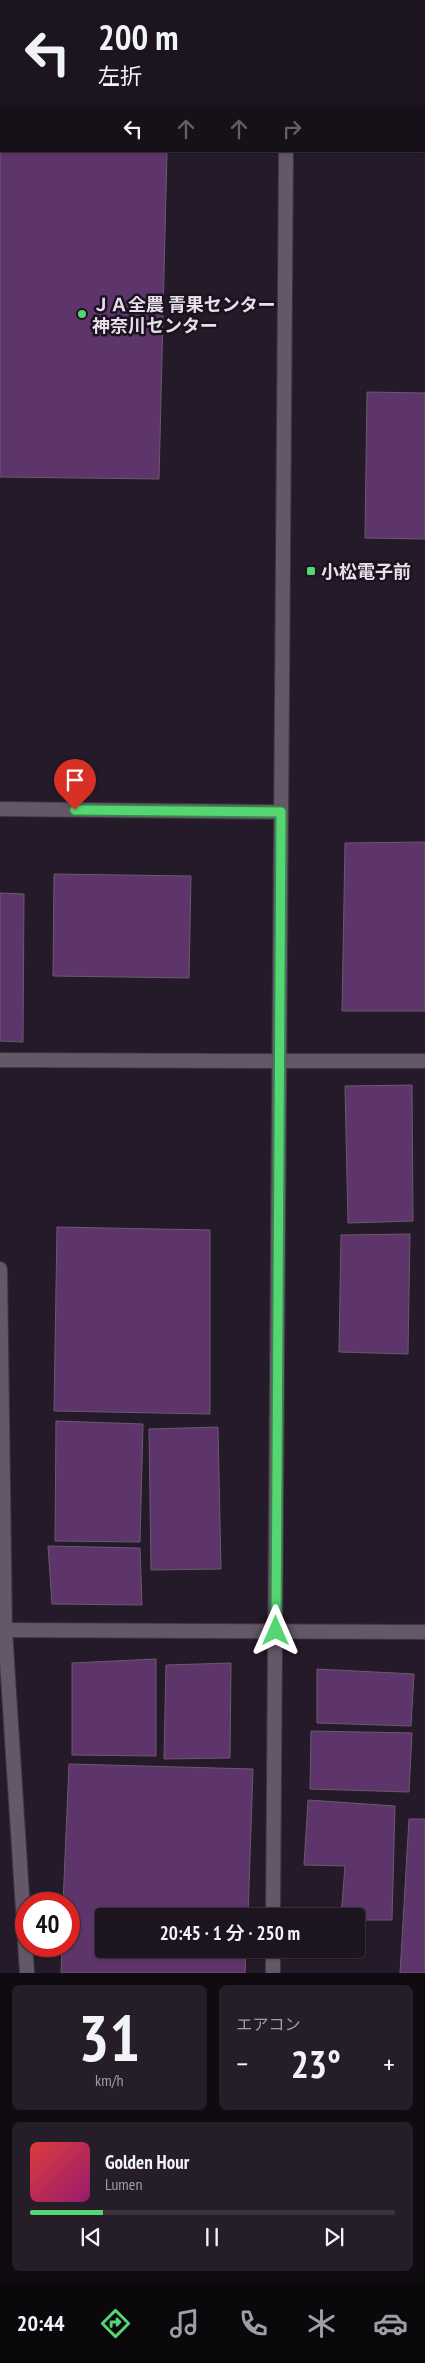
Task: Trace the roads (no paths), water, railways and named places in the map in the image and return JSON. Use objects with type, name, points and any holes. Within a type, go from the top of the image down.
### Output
[{"type":"street","points":[[274,1908],[286,152]]},
{"type":"street","points":[[0,809],[281,812]]},
{"type":"street","points":[[0,1060],[425,1061]]},
{"type":"street","points":[[0,1268],[3,1630],[27,1973]]},
{"type":"street","points":[[3,1630],[425,1632]]},
{"type":"street","points":[[273,1958],[273,1973]]},
{"type":"place","name":"ＪＡ全農 青果センター 神奈川センター","points":[[82,314]]},
{"type":"place","name":"小松電子前","points":[[311,571]]}]
